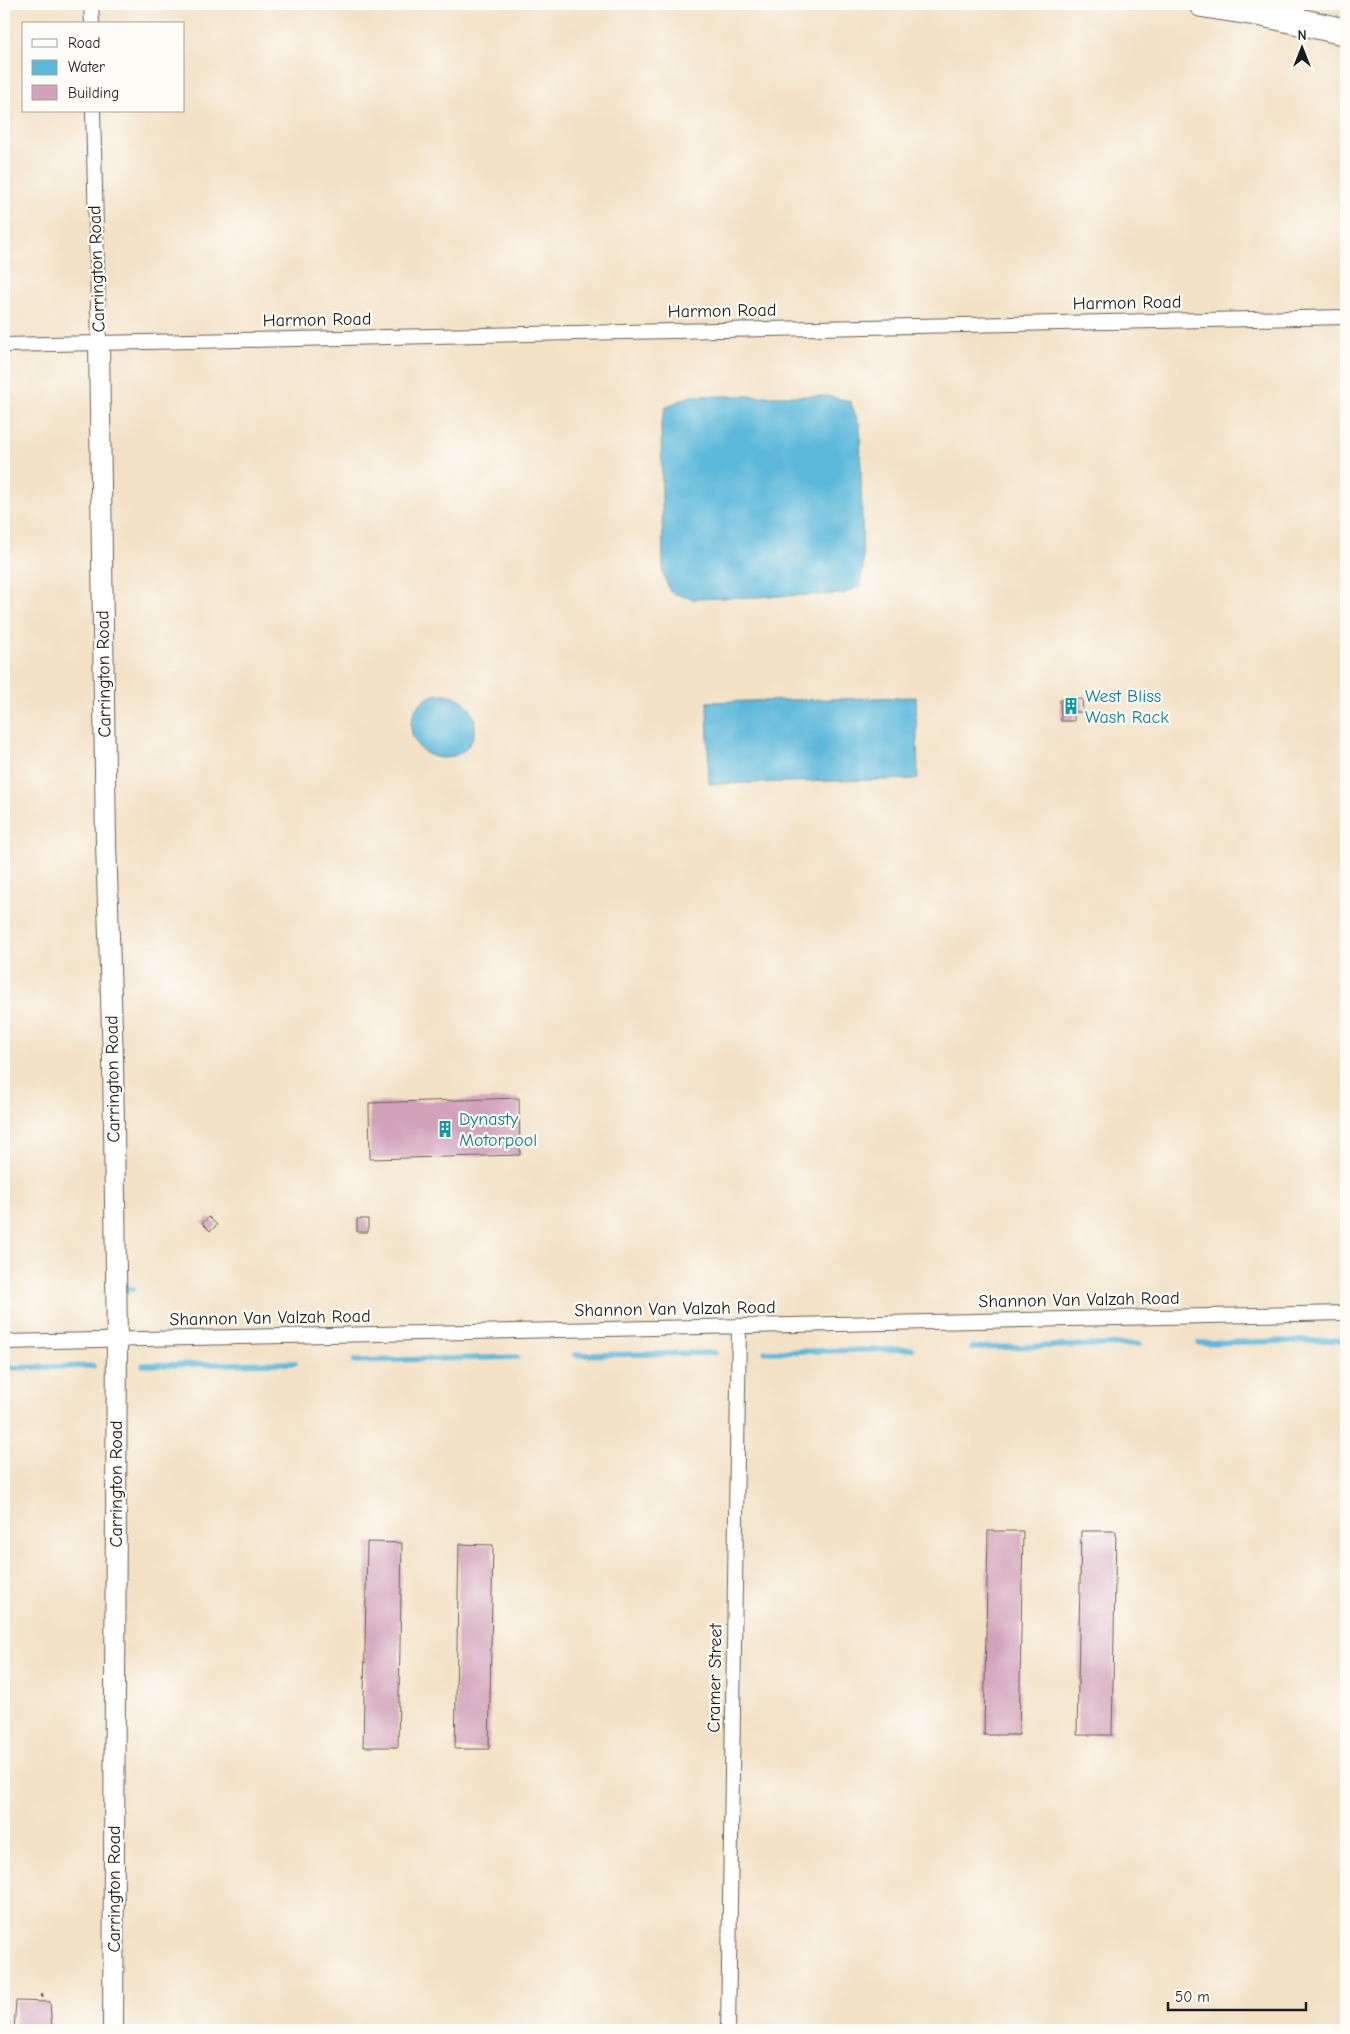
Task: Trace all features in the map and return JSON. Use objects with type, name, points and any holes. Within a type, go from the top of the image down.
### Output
[{"type":"highway","points":[[1202,4],[1265,14],[1346,32]]},
{"type":"street","points":[[92,4],[92,22]]},
{"type":"street","name":"Carrington Road","points":[[93,112],[117,1340],[113,2030]]},
{"type":"street","name":"Harmon Road","points":[[4,344],[1346,317]]},
{"type":"street","name":"Shannon Van Valzah Road","points":[[4,1342],[1346,1313]]},
{"type":"street","name":"Cramer Street","points":[[728,2030],[739,1326]]},
{"type":"path","points":[[42,1994],[42,2001]]},
{"type":"path","points":[[6,2023],[14,2023]]},
{"type":"water","points":[[690,396],[827,396],[850,401],[860,426],[863,568],[860,586],[843,594],[692,599],[670,592],[663,573],[661,423],[666,407]]},
{"type":"water","points":[[437,694],[449,694],[466,703],[473,714],[475,726],[473,738],[466,749],[449,758],[437,758],[425,753],[416,744],[411,732],[411,720],[416,708],[425,699]]},
{"type":"water","points":[[916,697],[918,779],[709,784],[707,702]]},
{"type":"building","name":"West Bliss Wash Rack","points":[[1082,699],[1083,712],[1074,712],[1074,721],[1061,721],[1060,700]]},
{"type":"building","name":"Dynasty Motorpool","points":[[519,1098],[520,1155],[370,1159],[369,1103]]},
{"type":"building","points":[[209,1217],[217,1225],[210,1231],[202,1223]]},
{"type":"building","points":[[357,1219],[368,1219],[368,1232],[357,1232]]},
{"type":"building","points":[[988,1531],[1023,1531],[1019,1735],[984,1735]]},
{"type":"building","points":[[1081,1531],[1116,1531],[1112,1735],[1077,1735]]},
{"type":"building","points":[[367,1542],[402,1543],[398,1747],[363,1747]]},
{"type":"building","points":[[459,1544],[493,1545],[489,1749],[455,1749]]},
{"type":"building","points":[[16,2001],[50,2002],[52,2030],[14,2030]]},
{"type":"waterway","points":[[119,1289],[133,1289]]},
{"type":"waterway","points":[[1199,1343],[1339,1340],[1346,1345]]},
{"type":"waterway","points":[[972,1348],[1140,1344]]},
{"type":"waterway","points":[[765,1352],[912,1349]]},
{"type":"waterway","points":[[576,1355],[715,1353]]},
{"type":"waterway","points":[[354,1361],[517,1357]]},
{"type":"waterway","points":[[143,1365],[295,1363]]},
{"type":"waterway","points":[[4,1368],[93,1366]]},
{"type":"place","name":"West Bliss Wash Rack","points":[[1071,706]]},
{"type":"place","name":"Dynasty Motorpool","points":[[445,1129]]}]
